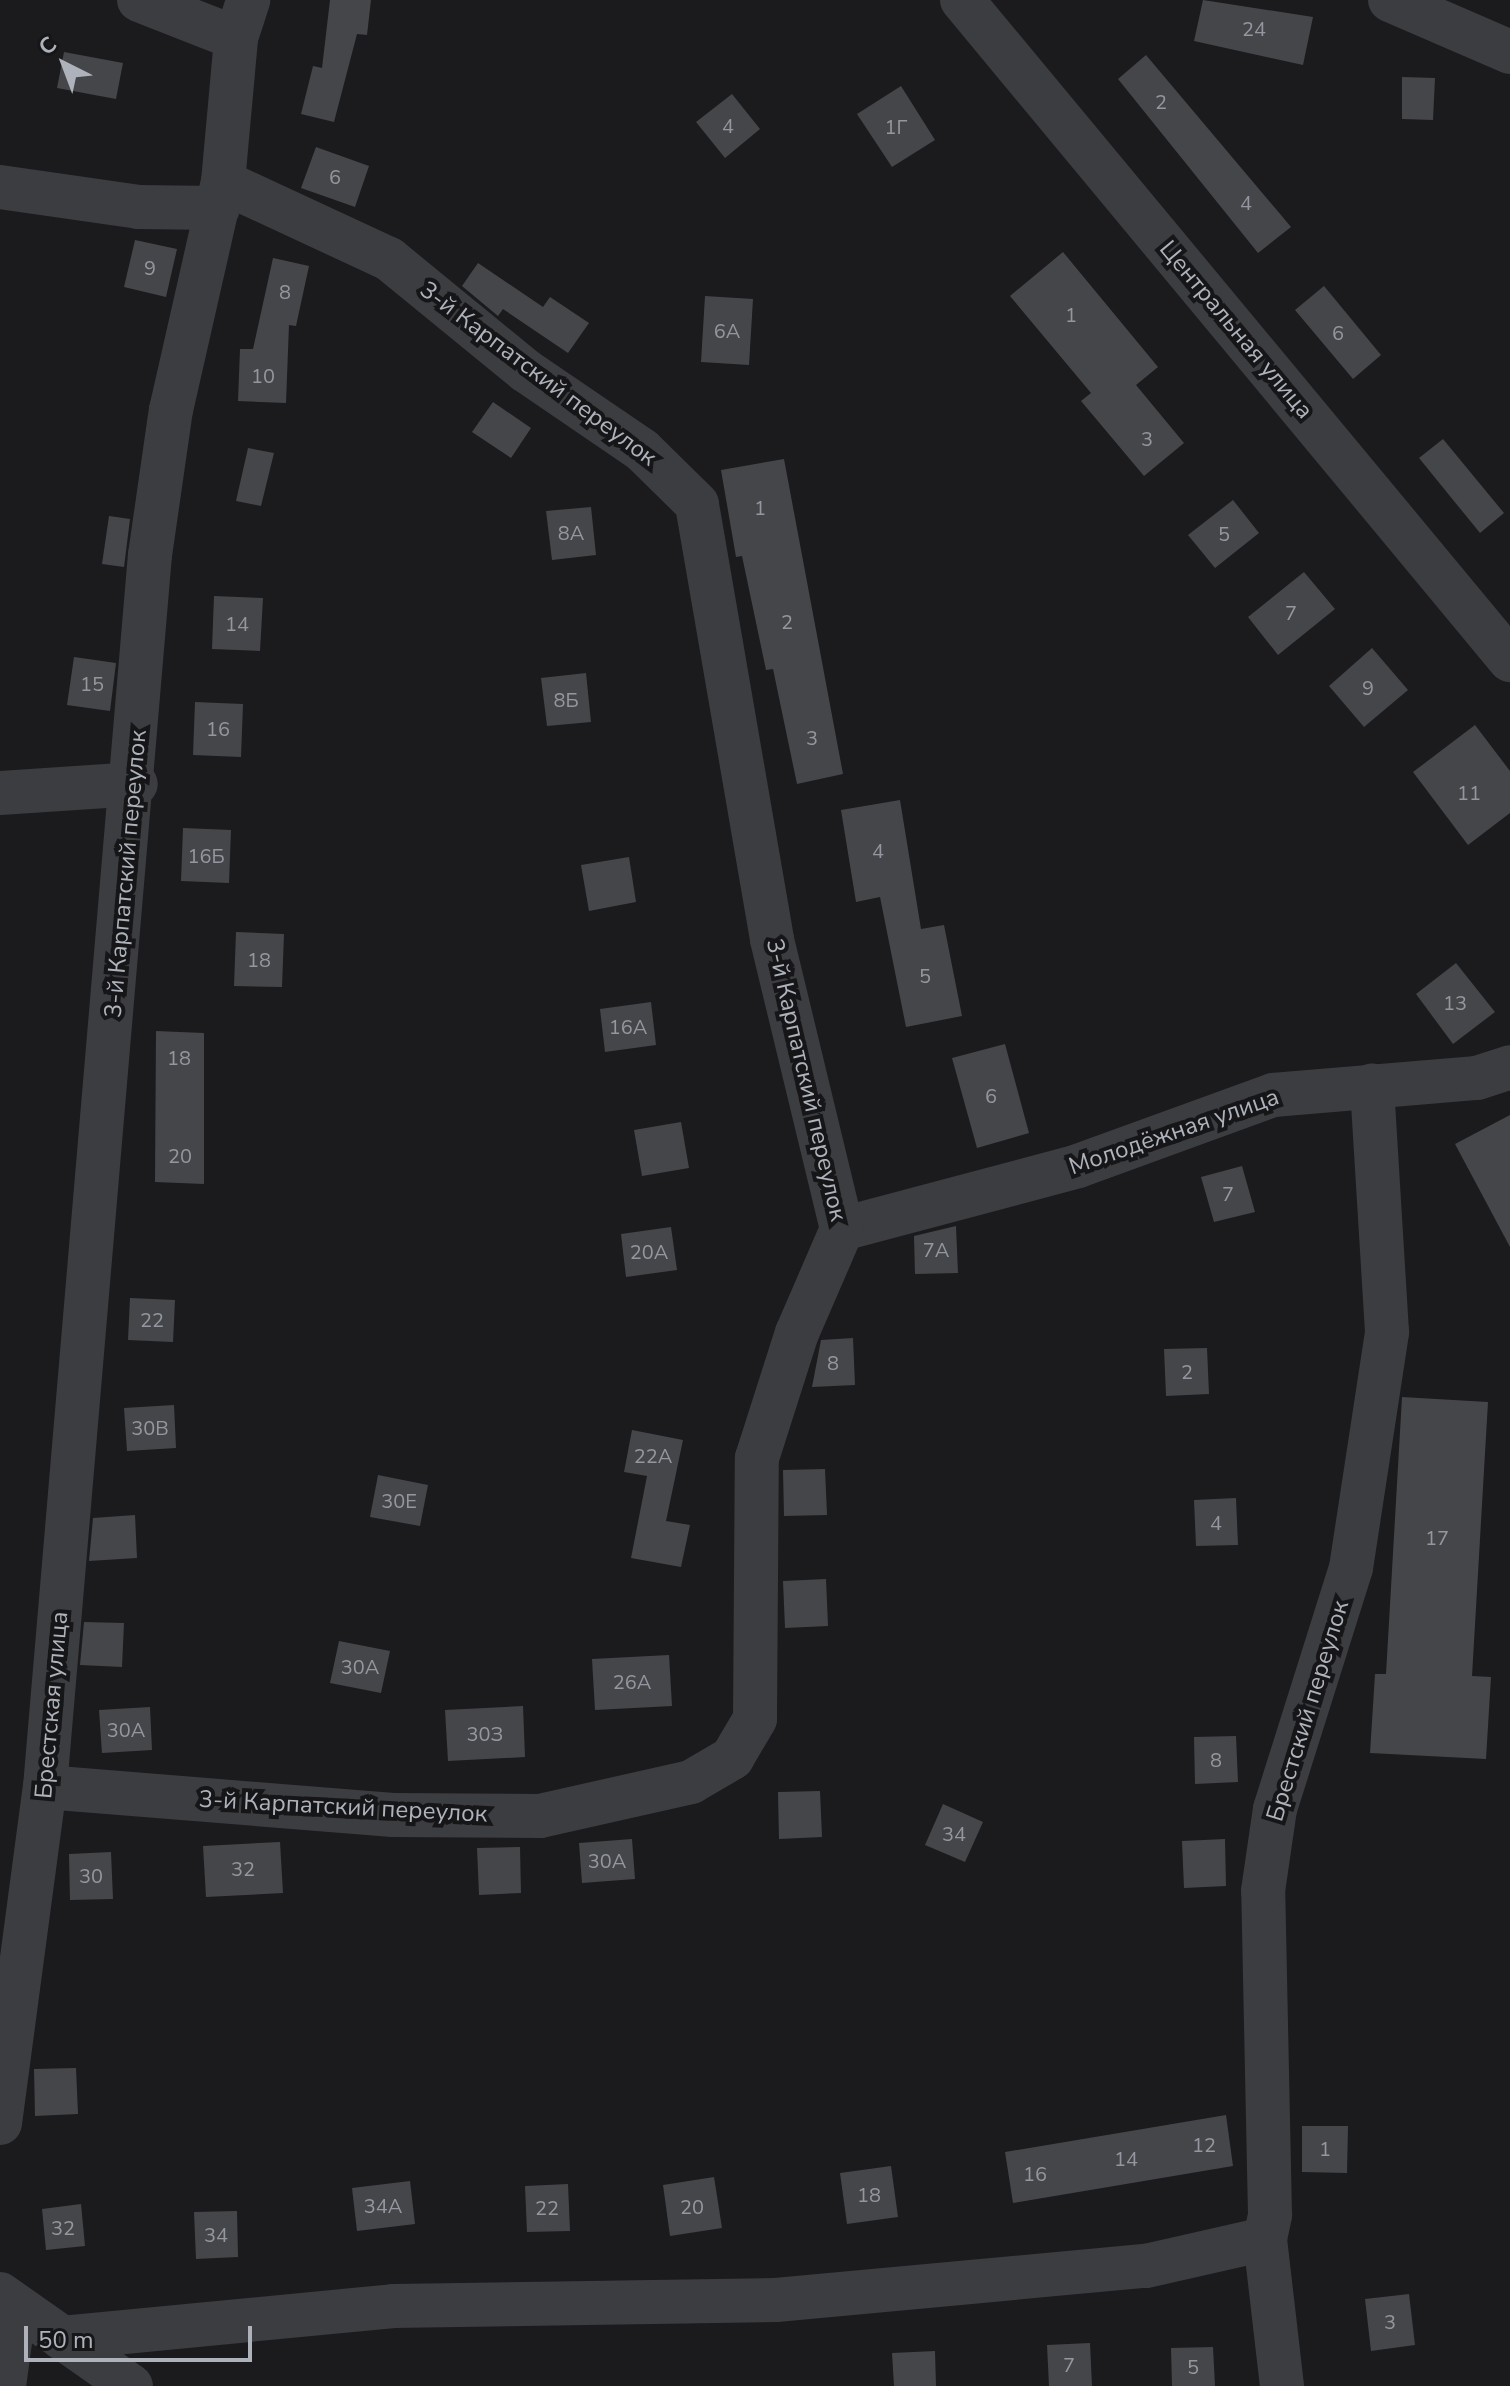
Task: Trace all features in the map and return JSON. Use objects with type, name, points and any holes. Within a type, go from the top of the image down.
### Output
[{"type":"street","points":[[139,0],[242,19]]},
{"type":"street","name":"Центральная улица","points":[[962,0],[1510,660]]},
{"type":"street","points":[[1390,0],[1510,52]]},
{"type":"street","name":"3-й Карпатский переулок","points":[[88,1285],[136,784],[150,555],[171,410],[220,195],[242,19]]},
{"type":"street","points":[[0,187],[138,207],[220,195]]},
{"type":"street","name":"3-й Карпатский переулок","points":[[45,1787],[393,1815],[540,1816],[691,1782],[732,1758],[755,1719],[757,1458],[797,1333],[842,1229],[772,939],[697,504],[642,450],[526,371],[389,259],[220,195]]},
{"type":"street","points":[[0,793],[136,784]]},
{"type":"street","name":"Молодёжная улица","points":[[842,1229],[1078,1166],[1273,1095],[1477,1078],[1510,1067]]},
{"type":"street","name":"Брестский переулок","points":[[1282,2386],[1265,2239],[1270,2215],[1263,1891],[1275,1809],[1351,1568],[1387,1332],[1372,1085]]},
{"type":"street","name":"Брестская улица","points":[[0,2123],[45,1787],[88,1285]]},
{"type":"street","points":[[62,2338],[393,2306],[776,2300],[1146,2266],[1265,2239]]},
{"type":"street","points":[[8,2300],[131,2386]]},
{"type":"street","points":[[4,2386],[8,2300]]},
{"type":"building","points":[[330,0],[371,0],[367,35],[357,34],[334,122],[301,114],[313,66],[322,68]]},
{"type":"building","points":[[1203,0],[1313,17],[1303,65],[1194,41]]},
{"type":"building","points":[[64,52],[123,63],[116,99],[57,88]]},
{"type":"building","points":[[1146,55],[1291,227],[1258,253],[1118,79]]},
{"type":"building","points":[[1402,77],[1435,78],[1433,120],[1402,119]]},
{"type":"building","points":[[901,86],[935,140],[892,167],[857,114]]},
{"type":"building","points":[[732,94],[760,129],[725,158],[696,122]]},
{"type":"building","points":[[316,147],[369,166],[355,207],[301,188]]},
{"type":"building","points":[[135,240],[177,249],[166,297],[124,287]]},
{"type":"building","points":[[1063,252],[1158,367],[1136,385],[1184,443],[1144,476],[1081,401],[1091,393],[1010,296]]},
{"type":"building","points":[[273,258],[309,266],[296,326],[289,325],[286,403],[238,401],[240,349],[253,349]]},
{"type":"building","points":[[478,263],[543,307],[550,297],[589,323],[568,353],[503,309],[498,316],[462,286]]},
{"type":"building","points":[[1324,286],[1381,355],[1353,379],[1295,310]]},
{"type":"building","points":[[705,296],[753,299],[749,365],[701,362]]},
{"type":"building","points":[[493,402],[531,428],[511,458],[472,432]]},
{"type":"building","points":[[1443,439],[1504,513],[1480,533],[1419,458]]},
{"type":"building","points":[[248,448],[274,453],[261,506],[236,501]]},
{"type":"building","points":[[784,459],[843,774],[797,784],[773,669],[766,670],[742,556],[736,557],[721,470]]},
{"type":"building","points":[[1233,500],[1259,533],[1215,568],[1188,535]]},
{"type":"building","points":[[591,507],[596,555],[552,560],[546,511]]},
{"type":"building","points":[[109,516],[130,519],[124,567],[102,564]]},
{"type":"building","points":[[1304,572],[1335,609],[1278,655],[1248,617]]},
{"type":"building","points":[[214,596],[263,598],[260,651],[212,649]]},
{"type":"building","points":[[1372,648],[1408,690],[1364,727],[1329,686]]},
{"type":"building","points":[[74,657],[116,663],[110,711],[67,705]]},
{"type":"building","points":[[586,673],[591,722],[547,726],[541,678]]},
{"type":"building","points":[[195,702],[243,704],[241,757],[193,755]]},
{"type":"building","points":[[1475,725],[1510,771],[1510,813],[1468,845],[1413,772]]},
{"type":"building","points":[[900,800],[921,929],[944,925],[962,1016],[906,1027],[880,897],[856,902],[841,810]]},
{"type":"building","points":[[183,828],[231,830],[229,883],[181,881]]},
{"type":"building","points":[[629,857],[636,902],[589,911],[581,865]]},
{"type":"building","points":[[236,932],[284,934],[282,987],[234,986]]},
{"type":"building","points":[[1456,963],[1495,1012],[1453,1044],[1416,994]]},
{"type":"building","points":[[651,1002],[656,1045],[605,1052],[600,1009]]},
{"type":"building","points":[[156,1031],[204,1033],[204,1184],[155,1182]]},
{"type":"building","points":[[1005,1044],[1029,1133],[977,1148],[952,1058]]},
{"type":"building","points":[[1510,1115],[1510,1247],[1455,1144]]},
{"type":"building","points":[[681,1122],[689,1168],[642,1176],[634,1130]]},
{"type":"building","points":[[1242,1166],[1255,1212],[1214,1222],[1201,1177]]},
{"type":"building","points":[[956,1226],[958,1273],[915,1274],[914,1236]]},
{"type":"building","points":[[671,1227],[677,1270],[626,1277],[621,1234]]},
{"type":"building","points":[[130,1298],[175,1300],[173,1342],[128,1340]]},
{"type":"building","points":[[853,1338],[855,1385],[812,1387],[821,1340]]},
{"type":"building","points":[[1207,1348],[1209,1394],[1166,1396],[1164,1349]]},
{"type":"building","points":[[1402,1397],[1488,1402],[1472,1676],[1491,1677],[1486,1759],[1370,1753],[1375,1674],[1386,1674]]},
{"type":"building","points":[[174,1405],[176,1448],[127,1451],[124,1408]]},
{"type":"building","points":[[632,1430],[683,1440],[666,1521],[690,1525],[681,1567],[631,1558],[647,1476],[624,1472]]},
{"type":"building","points":[[825,1469],[827,1515],[784,1516],[783,1470]]},
{"type":"building","points":[[378,1475],[428,1485],[420,1526],[370,1517]]},
{"type":"building","points":[[1236,1498],[1238,1545],[1196,1546],[1194,1500]]},
{"type":"building","points":[[135,1515],[137,1558],[89,1561],[93,1518]]},
{"type":"building","points":[[826,1579],[828,1626],[785,1628],[783,1581]]},
{"type":"building","points":[[84,1622],[124,1623],[122,1667],[80,1665]]},
{"type":"building","points":[[339,1641],[390,1651],[381,1693],[330,1683]]},
{"type":"building","points":[[669,1655],[672,1706],[595,1710],[592,1659]]},
{"type":"building","points":[[523,1706],[525,1757],[448,1761],[445,1710]]},
{"type":"building","points":[[150,1707],[152,1750],[102,1753],[99,1710]]},
{"type":"building","points":[[1236,1736],[1238,1782],[1195,1784],[1194,1737]]},
{"type":"building","points":[[820,1791],[822,1837],[779,1839],[778,1792]]},
{"type":"building","points":[[943,1804],[983,1822],[965,1862],[925,1845]]},
{"type":"building","points":[[632,1839],[635,1879],[582,1883],[579,1843]]},
{"type":"building","points":[[1225,1839],[1226,1886],[1184,1888],[1182,1841]]},
{"type":"building","points":[[280,1842],[283,1893],[206,1897],[203,1846]]},
{"type":"building","points":[[520,1847],[521,1893],[479,1895],[477,1848]]},
{"type":"building","points":[[111,1852],[113,1899],[70,1900],[69,1854]]},
{"type":"building","points":[[76,2068],[78,2114],[35,2116],[34,2069]]},
{"type":"building","points":[[1226,2115],[1233,2166],[1013,2203],[1005,2152]]},
{"type":"building","points":[[1302,2126],[1348,2126],[1347,2173],[1302,2172]]},
{"type":"building","points":[[891,2166],[898,2217],[847,2224],[840,2173]]},
{"type":"building","points":[[714,2177],[722,2228],[670,2236],[663,2185]]},
{"type":"building","points":[[410,2181],[415,2224],[357,2231],[352,2188]]},
{"type":"building","points":[[568,2184],[570,2231],[527,2232],[525,2186]]},
{"type":"building","points":[[81,2204],[85,2246],[46,2250],[42,2209]]},
{"type":"building","points":[[237,2211],[238,2257],[196,2259],[194,2212]]},
{"type":"building","points":[[1409,2294],[1415,2345],[1371,2351],[1365,2299]]},
{"type":"building","points":[[1090,2343],[1092,2386],[1049,2386],[1047,2345]]},
{"type":"building","points":[[1213,2347],[1215,2386],[1172,2386],[1171,2348]]},
{"type":"building","points":[[935,2351],[936,2386],[894,2386],[892,2353]]}]
